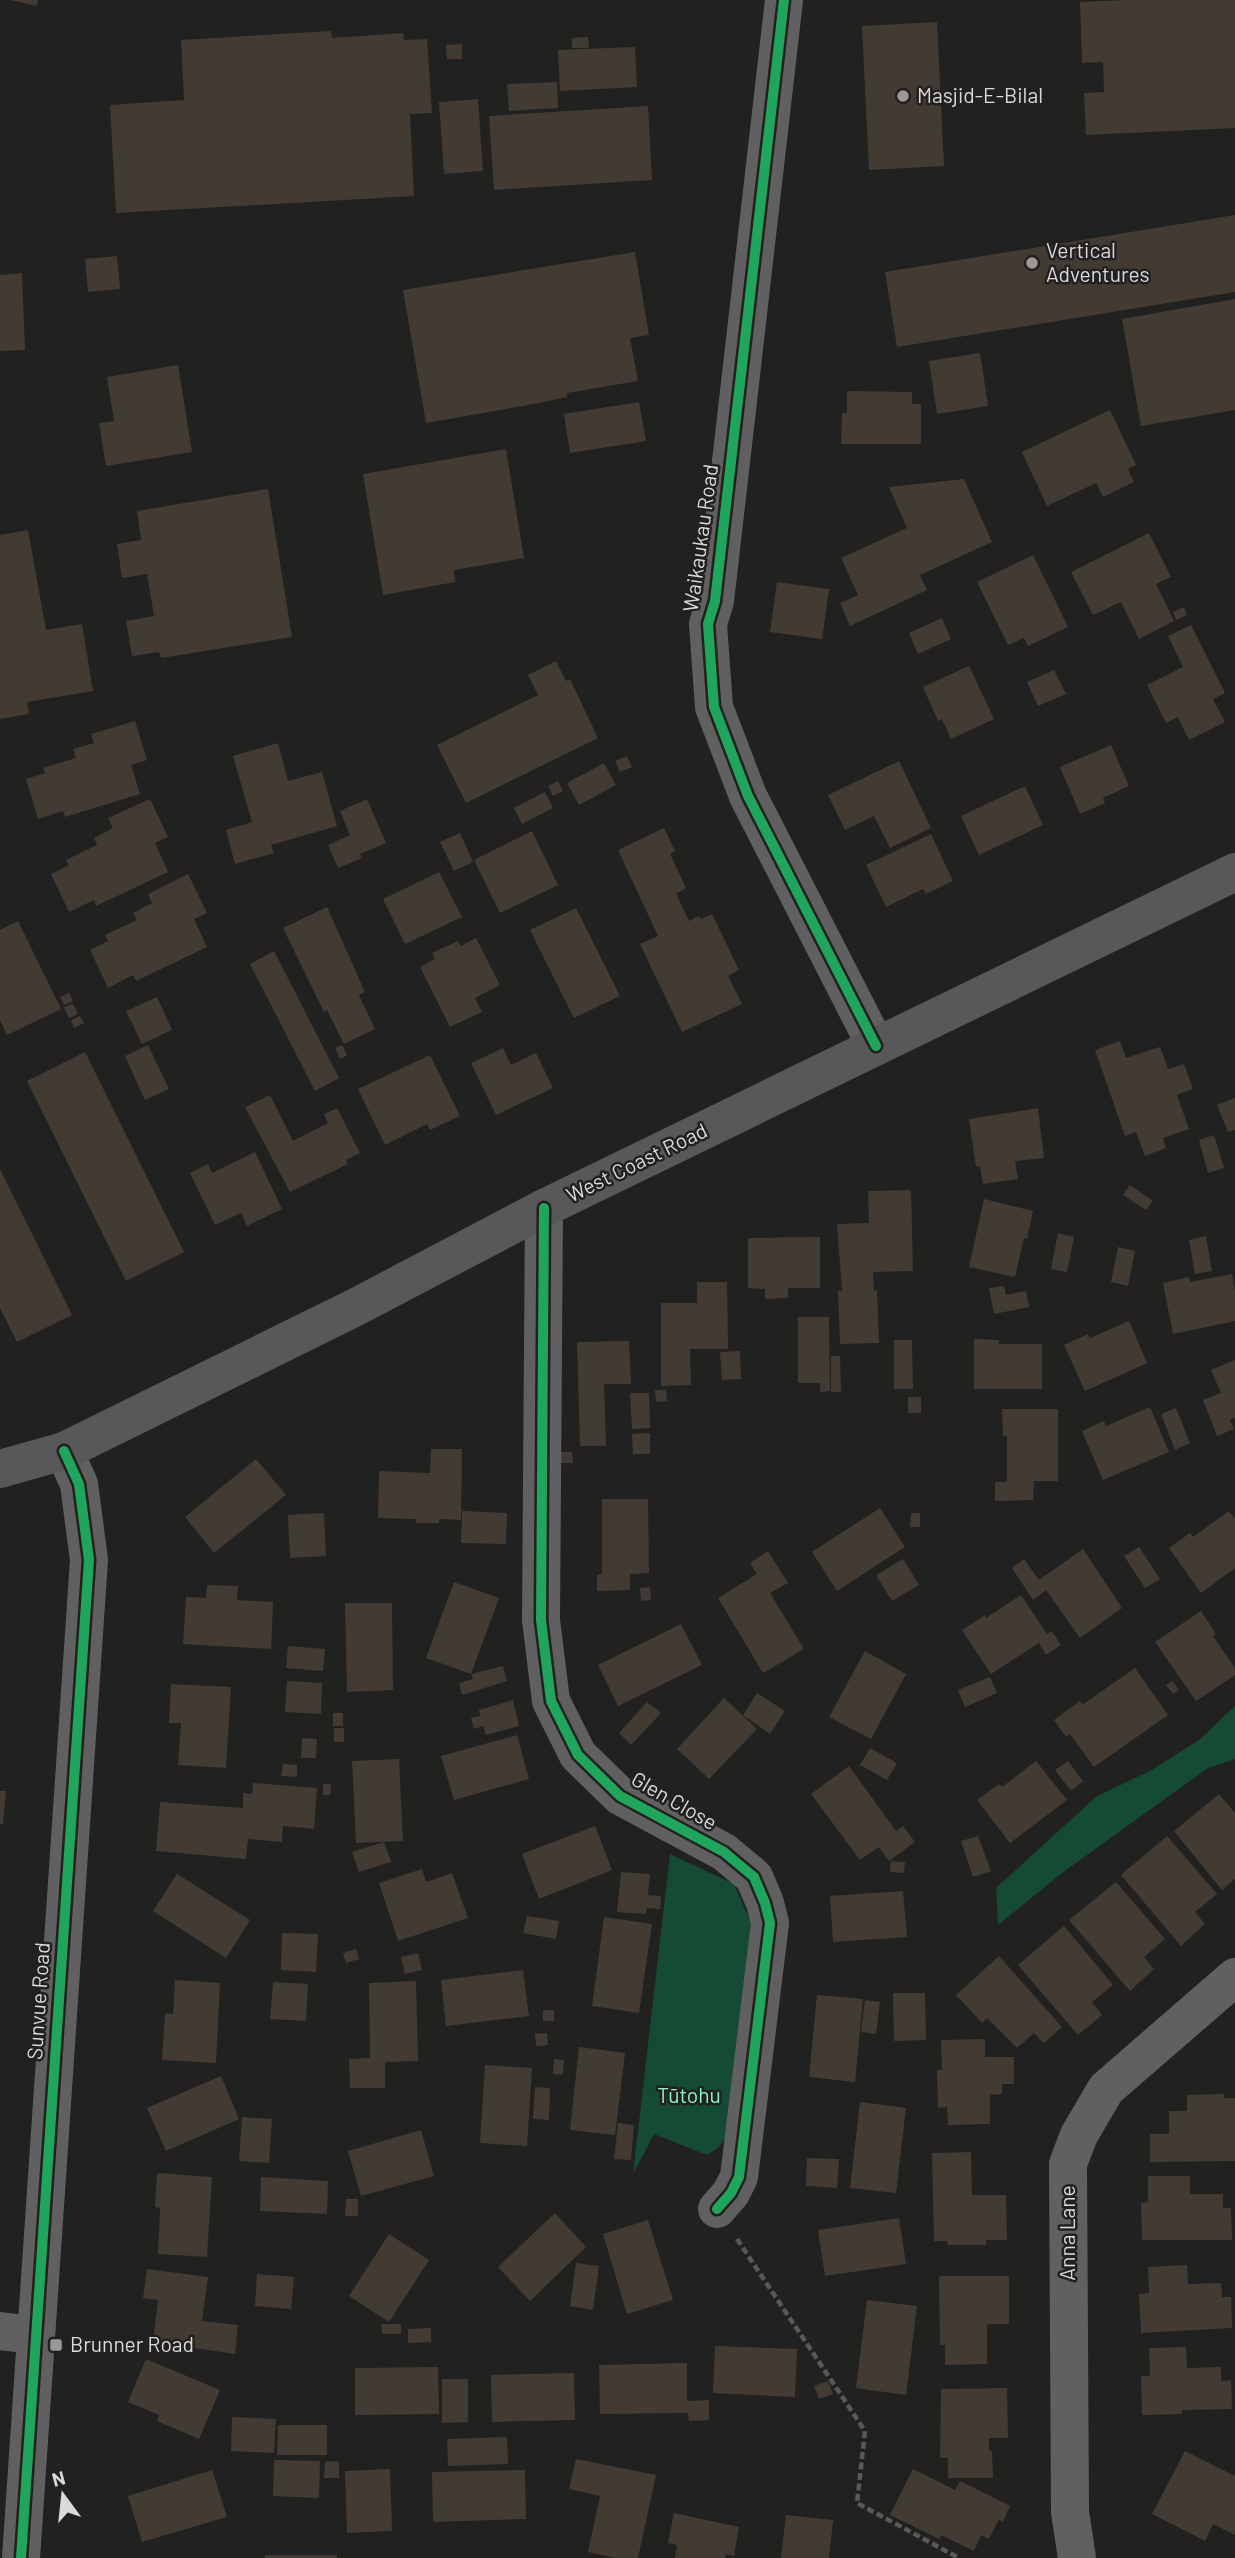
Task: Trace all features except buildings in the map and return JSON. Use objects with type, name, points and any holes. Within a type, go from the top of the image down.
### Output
[{"type":"main road","name":"West Coast Road","points":[[0,1469],[64,1451],[344,1314],[544,1208],[1235,872]]},
{"type":"street","name":"Waikaukau Road","points":[[784,0],[715,601],[708,624],[714,707],[748,796],[876,1046]]},
{"type":"street","name":"Glen Close","points":[[544,1208],[541,1620],[551,1701],[578,1755],[620,1796],[724,1852],[754,1877],[770,1923],[739,2176],[731,2193],[727,2223]]},
{"type":"street","name":"Sunvue Road","points":[[21,2558],[17,2333],[89,1560],[79,1484],[64,1451]]},
{"type":"street","name":"Anna Lane","points":[[1077,2558],[1070,2512],[1068,2164],[1079,2135],[1106,2089],[1235,1976]]},
{"type":"path","points":[[727,2223],[865,2431],[857,2503],[959,2558]]},
{"type":"green space","points":[[1235,1706],[1235,1759],[1208,1768],[1062,1873],[998,1925],[996,1888],[1097,1796],[1150,1771],[1199,1740]]},
{"type":"green space","name":"Tūtohu","points":[[670,1854],[734,1884],[751,1923],[735,2125],[719,2147],[707,2155],[654,2134],[633,2174]]},
{"type":"cycle path","points":[[784,0],[715,601],[708,624],[714,707],[748,796],[876,1046]]},
{"type":"cycle path","points":[[544,1208],[541,1620],[551,1701],[578,1755],[620,1796],[724,1852],[754,1877],[770,1923],[739,2177],[731,2193],[717,2209]]},
{"type":"cycle path","points":[[21,2558],[89,1560],[79,1484],[64,1451]]},
{"type":"place","name":"Masjid-E-Bilal","points":[[903,96]]},
{"type":"place","name":"Vertical Adventures","points":[[1032,263]]},
{"type":"place","name":"Brunner Road","points":[[56,2345]]}]
